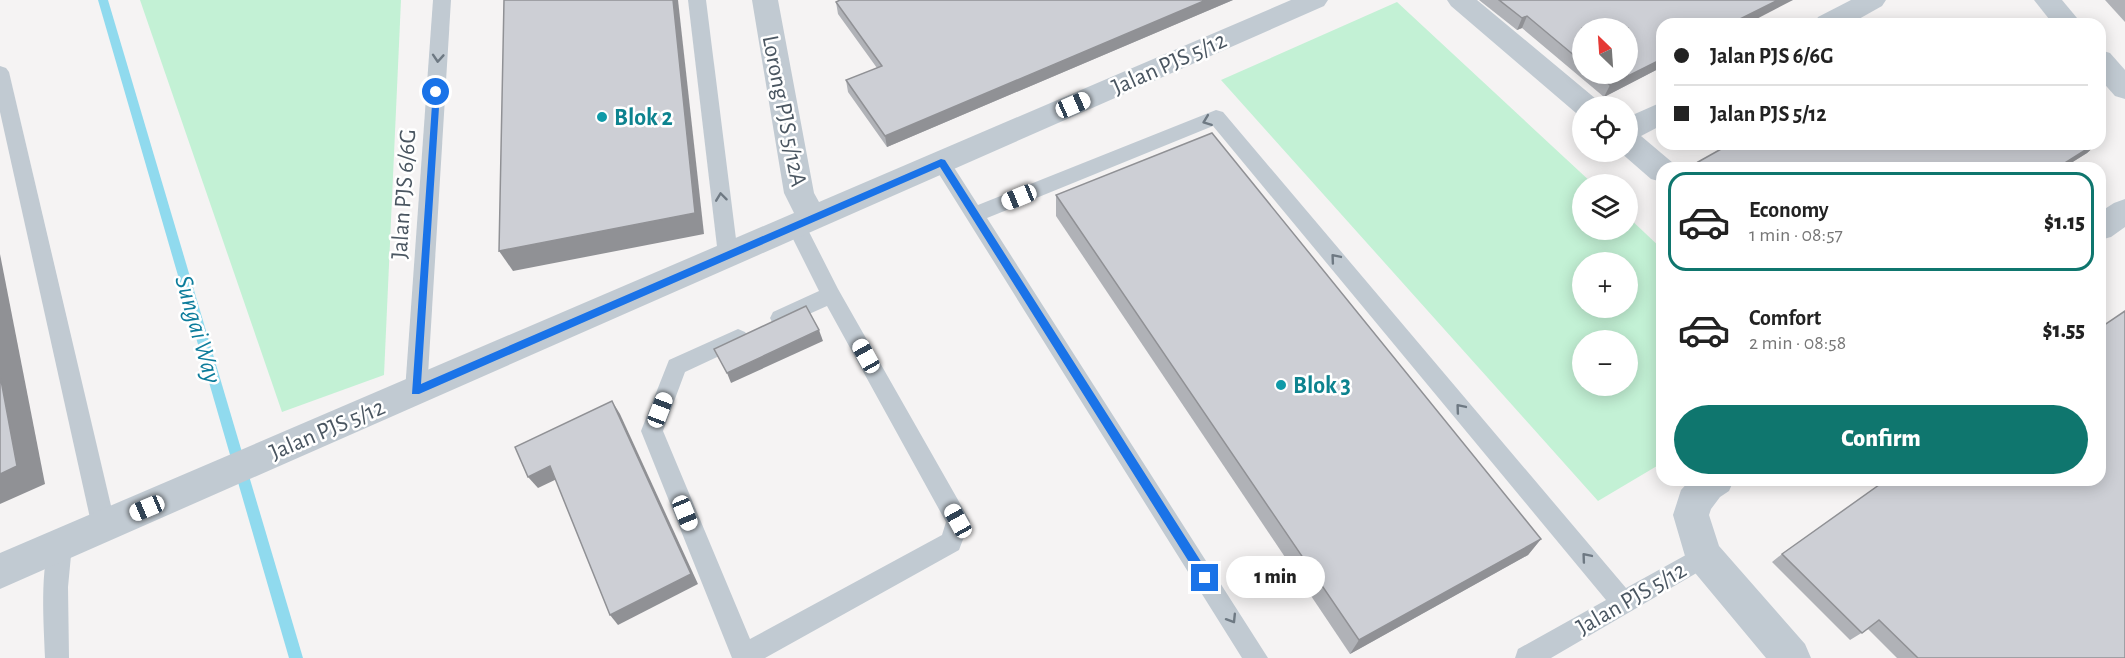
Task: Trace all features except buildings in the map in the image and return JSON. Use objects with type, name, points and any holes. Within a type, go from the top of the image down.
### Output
[{"type":"street","name":"Lorong PJS 5/12A","points":[[765,0],[804,222]]},
{"type":"street","name":"Jalan PJS 5/12","points":[[0,571],[1315,0]]},
{"type":"street","points":[[1460,0],[1574,96]]},
{"type":"street","points":[[1839,18],[1873,0]]},
{"type":"street","points":[[2047,0],[2063,18]]},
{"type":"street","points":[[2106,67],[2125,89]]},
{"type":"street","points":[[1638,125],[1656,115]]},
{"type":"street","points":[[1638,151],[1656,166]]},
{"type":"street","points":[[2106,224],[2125,211]]},
{"type":"street","points":[[1707,486],[1694,502],[1691,515],[1704,556],[1791,658]]},
{"type":"lane","name":"Jalan PJS 6/6G","points":[[416,391],[442,0]]},
{"type":"lane","points":[[697,0],[728,255]]},
{"type":"lane","points":[[0,72],[104,526]]},
{"type":"lane","points":[[975,215],[1216,117],[1623,602]]},
{"type":"lane","points":[[941,163],[1256,658]]},
{"type":"lane","points":[[804,222],[831,295],[958,521],[951,542],[744,656],[652,431],[677,366],[831,295]]},
{"type":"lane","points":[[57,658],[56,587],[60,545]]},
{"type":"lane","name":"Jalan PJS 5/12","points":[[1527,658],[1704,556]]},
{"type":"green space","points":[[140,0],[401,0],[384,375],[282,412]]},
{"type":"green space","points":[[1397,2],[1582,174],[1572,174],[1572,240],[1638,240],[1638,226],[1656,243],[1656,467],[1598,501],[1221,80]]},
{"type":"waterway","name":"Sungai Way","points":[[103,0],[296,658]]},
{"type":"place","name":"Blok 2","points":[[602,117]]},
{"type":"place","name":"Blok 3","points":[[1281,385]]},
{"type":"route","points":[[436,92],[416,391],[941,163],[1205,578]]}]
